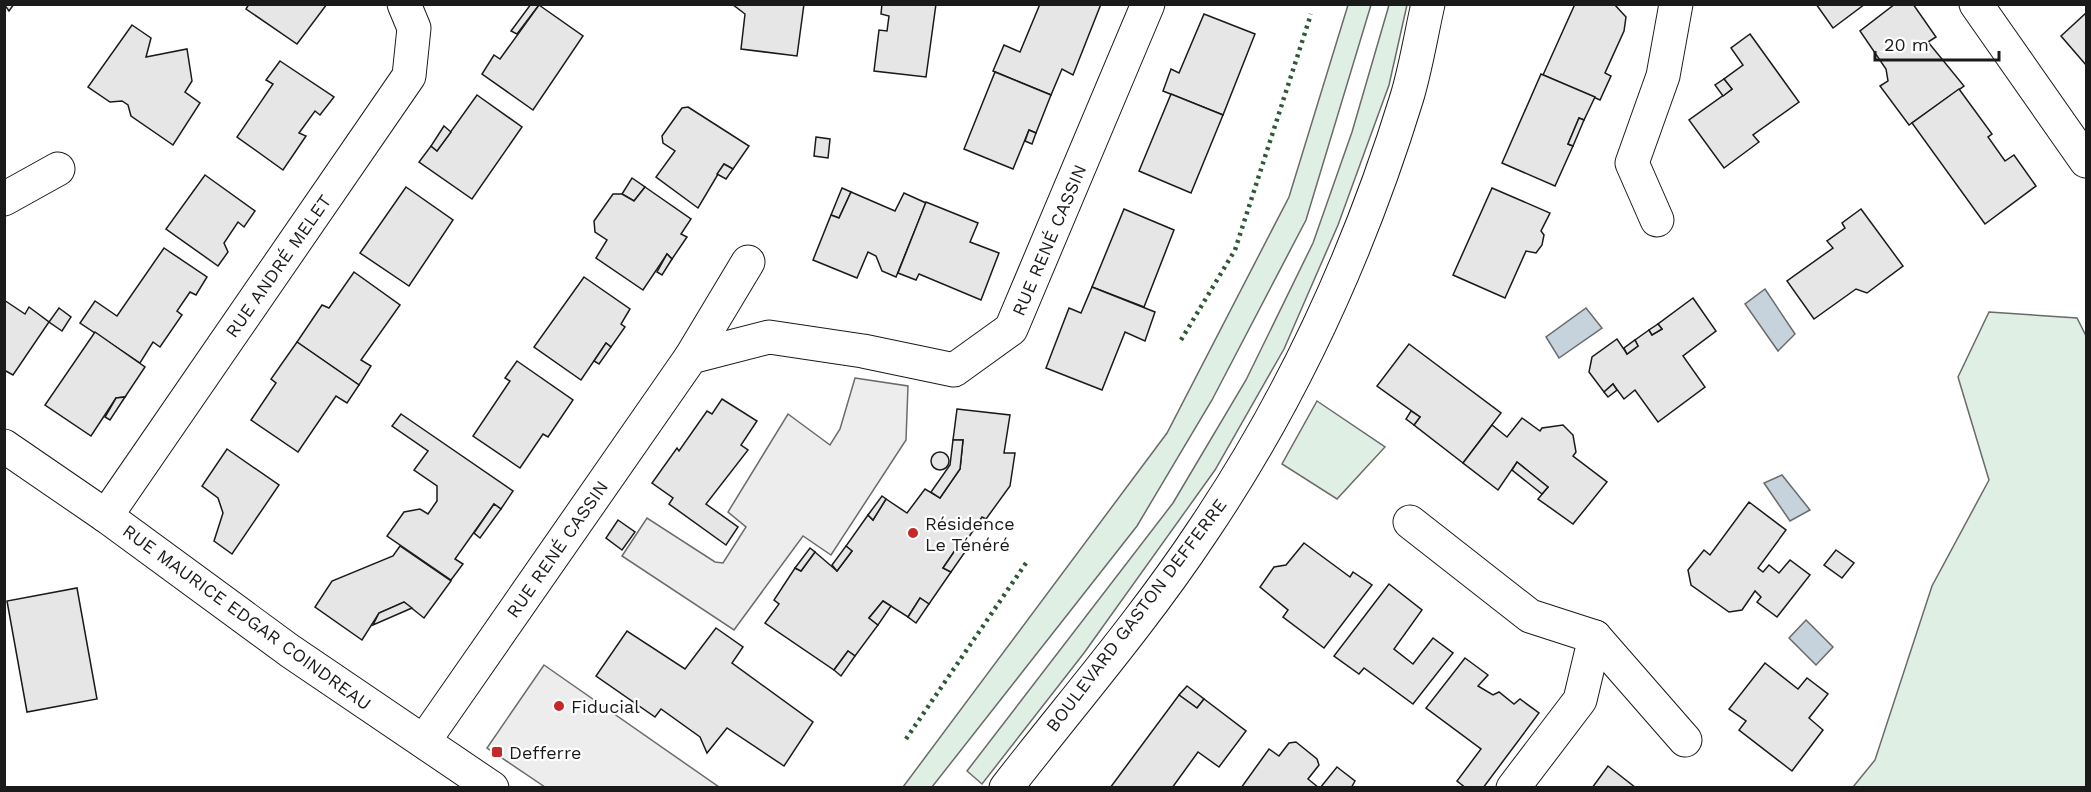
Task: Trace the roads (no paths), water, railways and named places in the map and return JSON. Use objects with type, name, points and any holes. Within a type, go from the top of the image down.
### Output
[{"type":"street","name":"RUE ANDRÉ MELET","points":[[106,516],[409,76],[414,28],[404,4]]},
{"type":"street","name":"RUE RENÉ CASSIN","points":[[691,357],[769,337],[863,351],[954,370],[1011,329],[1148,4]]},
{"type":"street","name":"BOULEVARD GASTON DEFFERRE","points":[[1006,788],[1195,542],[1252,453],[1306,354],[1352,251],[1407,97],[1428,4]]},
{"type":"street","points":[[1657,220],[1632,163],[1664,76],[1676,4]]},
{"type":"street","points":[[1976,4],[2086,161]]},
{"type":"street","points":[[4,199],[58,169]]},
{"type":"street","name":"RUE RENÉ CASSIN","points":[[424,741],[691,357],[747,262]]},
{"type":"street","name":"RUE MAURICE EDGAR COINDREAU","points":[[4,446],[106,516],[290,651],[492,788]]},
{"type":"street","points":[[1410,522],[1530,616],[1595,637],[1685,740]]},
{"type":"street","points":[[1513,788],[1580,700],[1595,637]]},
{"type":"place","name":"Résidence Le Ténéré","points":[[913,533]]},
{"type":"place","name":"Fiducial","points":[[559,706]]},
{"type":"place","name":"Defferre","points":[[497,752]]}]
